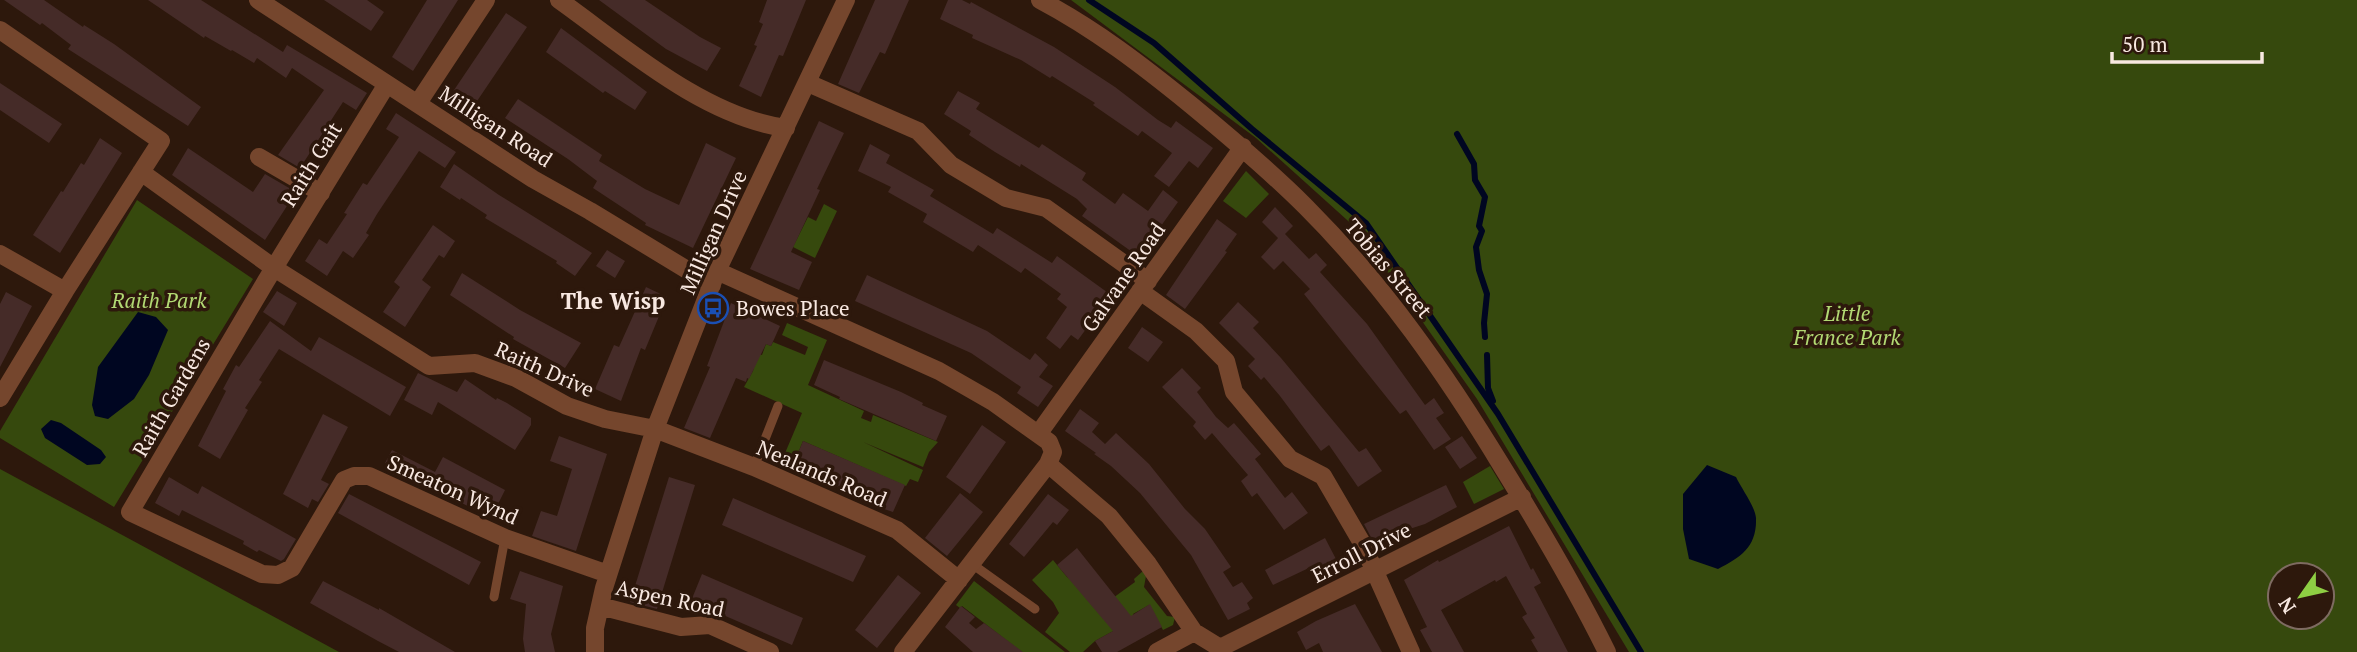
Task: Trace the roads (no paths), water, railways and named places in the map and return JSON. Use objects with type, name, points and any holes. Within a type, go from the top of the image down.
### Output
[{"type":"street","name":"Milligan Road","points":[[258,0],[533,179],[715,278]]},
{"type":"street","points":[[418,103],[486,0]]},
{"type":"street","points":[[559,0],[686,90],[764,125],[786,128]]},
{"type":"street","name":"Milligan Drive","points":[[595,652],[595,628],[608,574],[655,429],[715,278],[846,0]]},
{"type":"street","name":"Tobias Street","points":[[1040,0],[1081,22],[1141,64],[1242,147],[1308,208],[1357,262],[1420,340],[1460,397],[1521,497],[1607,652]]},
{"type":"street","points":[[0,30],[161,141],[0,397]]},
{"type":"street","points":[[808,83],[918,131],[951,165],[1006,198],[1046,208],[1196,331],[1226,361],[1234,392],[1290,459],[1323,475],[1362,543],[1411,652]]},
{"type":"street","name":"Raith Gait","points":[[274,268],[387,84]]},
{"type":"street","name":"Galvane Road","points":[[1039,433],[1242,147]]},
{"type":"street","points":[[259,157],[321,193]]},
{"type":"street","name":"Raith Drive","points":[[141,172],[274,268],[429,366],[475,363],[516,377],[567,406],[605,419],[655,429]]},
{"type":"street","points":[[0,254],[65,291]]},
{"type":"street","name":"Raith Gardens","points":[[130,512],[274,268]]},
{"type":"street","points":[[715,278],[939,371],[993,402],[1049,442],[1053,452],[1048,464],[903,652]]},
{"type":"street","name":"Nealands Road","points":[[655,429],[754,467],[897,530],[959,580]]},
{"type":"street","points":[[1048,464],[1109,516],[1148,564],[1194,632],[1221,650]]},
{"type":"street","name":"Smeaton Wynd","points":[[130,512],[262,574],[278,575],[292,568],[344,480],[354,476],[369,476],[505,538],[608,574]]},
{"type":"street","name":"Erroll Drive","points":[[1221,650],[1521,497]]},
{"type":"street","name":"Aspen Road","points":[[600,606],[681,626],[710,625],[770,652]]},
{"type":"street","points":[[1157,652],[1194,632]]},
{"type":"lane","points":[[754,467],[778,406]]},
{"type":"lane","points":[[494,597],[505,538]]},
{"type":"lane","points":[[972,564],[1035,609]]},
{"type":"water","points":[[138,312],[156,317],[168,330],[149,375],[134,399],[108,419],[95,416],[92,405],[98,367]]},
{"type":"water","points":[[51,420],[61,423],[101,450],[106,457],[100,464],[87,465],[45,438],[41,429]]},
{"type":"water","points":[[1707,465],[1736,477],[1756,518],[1754,537],[1746,550],[1718,569],[1689,559],[1683,529],[1683,494]]},
{"type":"waterway","points":[[1089,0],[1154,43],[1252,129],[1366,223],[1498,414],[1641,652]]},
{"type":"waterway","points":[[1457,134],[1474,164],[1475,180],[1485,197],[1479,226],[1482,231],[1476,247],[1479,270],[1487,294],[1485,337]]},
{"type":"waterway","points":[[1487,355],[1488,388],[1493,401]]},
{"type":"place","name":"Bowes Place","points":[[713,308]]},
{"type":"district","name":"The Wisp","points":[[613,300]]},
{"type":"park label","name":"Raith Park","points":[[159,300]]},
{"type":"park label","name":"Little France Park","points":[[1847,325]]}]
